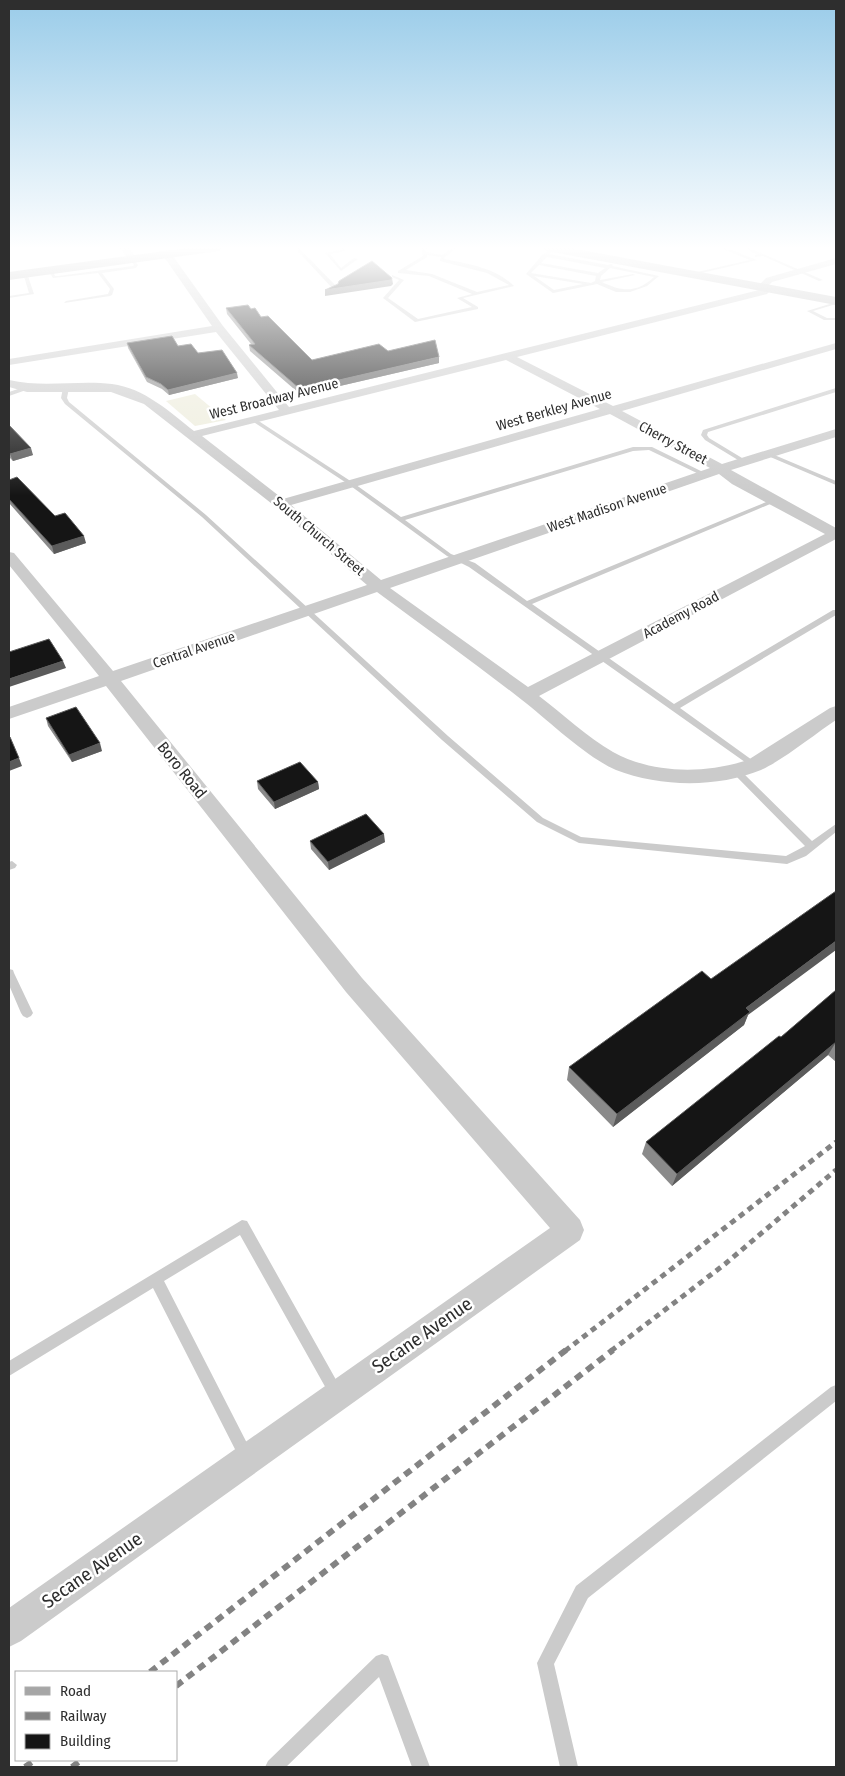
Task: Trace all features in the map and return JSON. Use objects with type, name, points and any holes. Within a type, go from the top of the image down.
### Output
[{"type":"street","points":[[9,362],[207,330]]},
{"type":"street","points":[[221,330],[287,412]]},
{"type":"street","name":"West Broadway Avenue","points":[[192,435],[611,330]]},
{"type":"street","name":"West Berkley Avenue","points":[[281,504],[836,346]]},
{"type":"street","name":"Cherry Street","points":[[507,356],[706,459],[773,501],[836,534]]},
{"type":"street","name":"South Church Street","points":[[9,384],[27,388],[112,388],[138,395],[148,401],[281,504],[378,586],[604,755],[623,765],[668,776],[714,776],[736,771],[755,764],[836,712]]},
{"type":"street","name":"West Madison Avenue","points":[[378,586],[721,469],[836,433]]},
{"type":"street","name":"Academy Road","points":[[526,695],[836,534]]},
{"type":"street","name":"Boro Road","points":[[9,556],[110,679],[354,985]]},
{"type":"street","name":"Central Avenue","points":[[9,713],[378,586]]},
{"type":"street","name":"Secane Avenue","points":[[9,1629],[570,1230],[354,985]]},
{"type":"lane","points":[[9,394],[27,388]]},
{"type":"lane","points":[[66,388],[64,398],[67,403],[204,516],[445,738],[540,820],[559,832],[579,840],[769,860],[787,860],[803,853],[836,827]]},
{"type":"lane","points":[[745,462],[706,439],[705,431],[836,390]]},
{"type":"lane","points":[[254,420],[350,483],[399,520],[458,559],[472,565],[755,764]]},
{"type":"lane","points":[[399,520],[633,449],[650,448],[705,475]]},
{"type":"lane","points":[[770,455],[836,483]]},
{"type":"lane","points":[[526,604],[773,501]]},
{"type":"lane","points":[[674,708],[836,612]]},
{"type":"lane","points":[[736,771],[811,846]]},
{"type":"lane","points":[[9,976],[27,1013]]},
{"type":"lane","points":[[9,1369],[242,1226],[337,1395]]},
{"type":"lane","points":[[156,1279],[247,1459]]},
{"type":"lane","points":[[569,1767],[545,1663],[582,1592],[836,1392]]},
{"type":"lane","points":[[274,1767],[382,1662],[421,1767]]},
{"type":"green space","points":[[195,394],[226,420],[195,426],[166,401]]},
{"type":"building","points":[[244,330],[282,330],[312,360],[379,344],[388,351],[435,340],[439,357],[300,389],[249,345],[255,344]]},
{"type":"building","points":[[172,336],[178,346],[191,344],[198,353],[222,350],[237,373],[168,390],[161,384],[146,377],[127,343]]},
{"type":"building","points":[[9,425],[31,448],[10,454]]},
{"type":"building","points":[[17,477],[55,516],[65,513],[84,536],[52,546],[9,499],[9,480]]},
{"type":"building","points":[[49,639],[63,661],[9,679],[9,652]]},
{"type":"building","points":[[76,707],[100,743],[69,755],[46,718]]},
{"type":"building","points":[[9,737],[19,758],[9,762]]},
{"type":"building","points":[[300,762],[318,782],[274,802],[257,781]]},
{"type":"building","points":[[366,814],[384,834],[328,862],[310,841]]},
{"type":"building","points":[[836,891],[836,941],[746,1008],[750,1012],[617,1114],[569,1067],[702,971],[711,979]]},
{"type":"building","points":[[836,990],[836,1042],[677,1174],[646,1142],[779,1036],[781,1037]]},
{"type":"railway","points":[[565,1351],[836,1142]]},
{"type":"railway","points":[[611,1351],[725,1264],[836,1170]]},
{"type":"railway","points":[[151,1671],[566,1350]]},
{"type":"railway","points":[[178,1684],[613,1350]]},
{"type":"railway","points":[[25,1767],[34,1761]]},
{"type":"railway","points":[[72,1767],[80,1761]]}]
